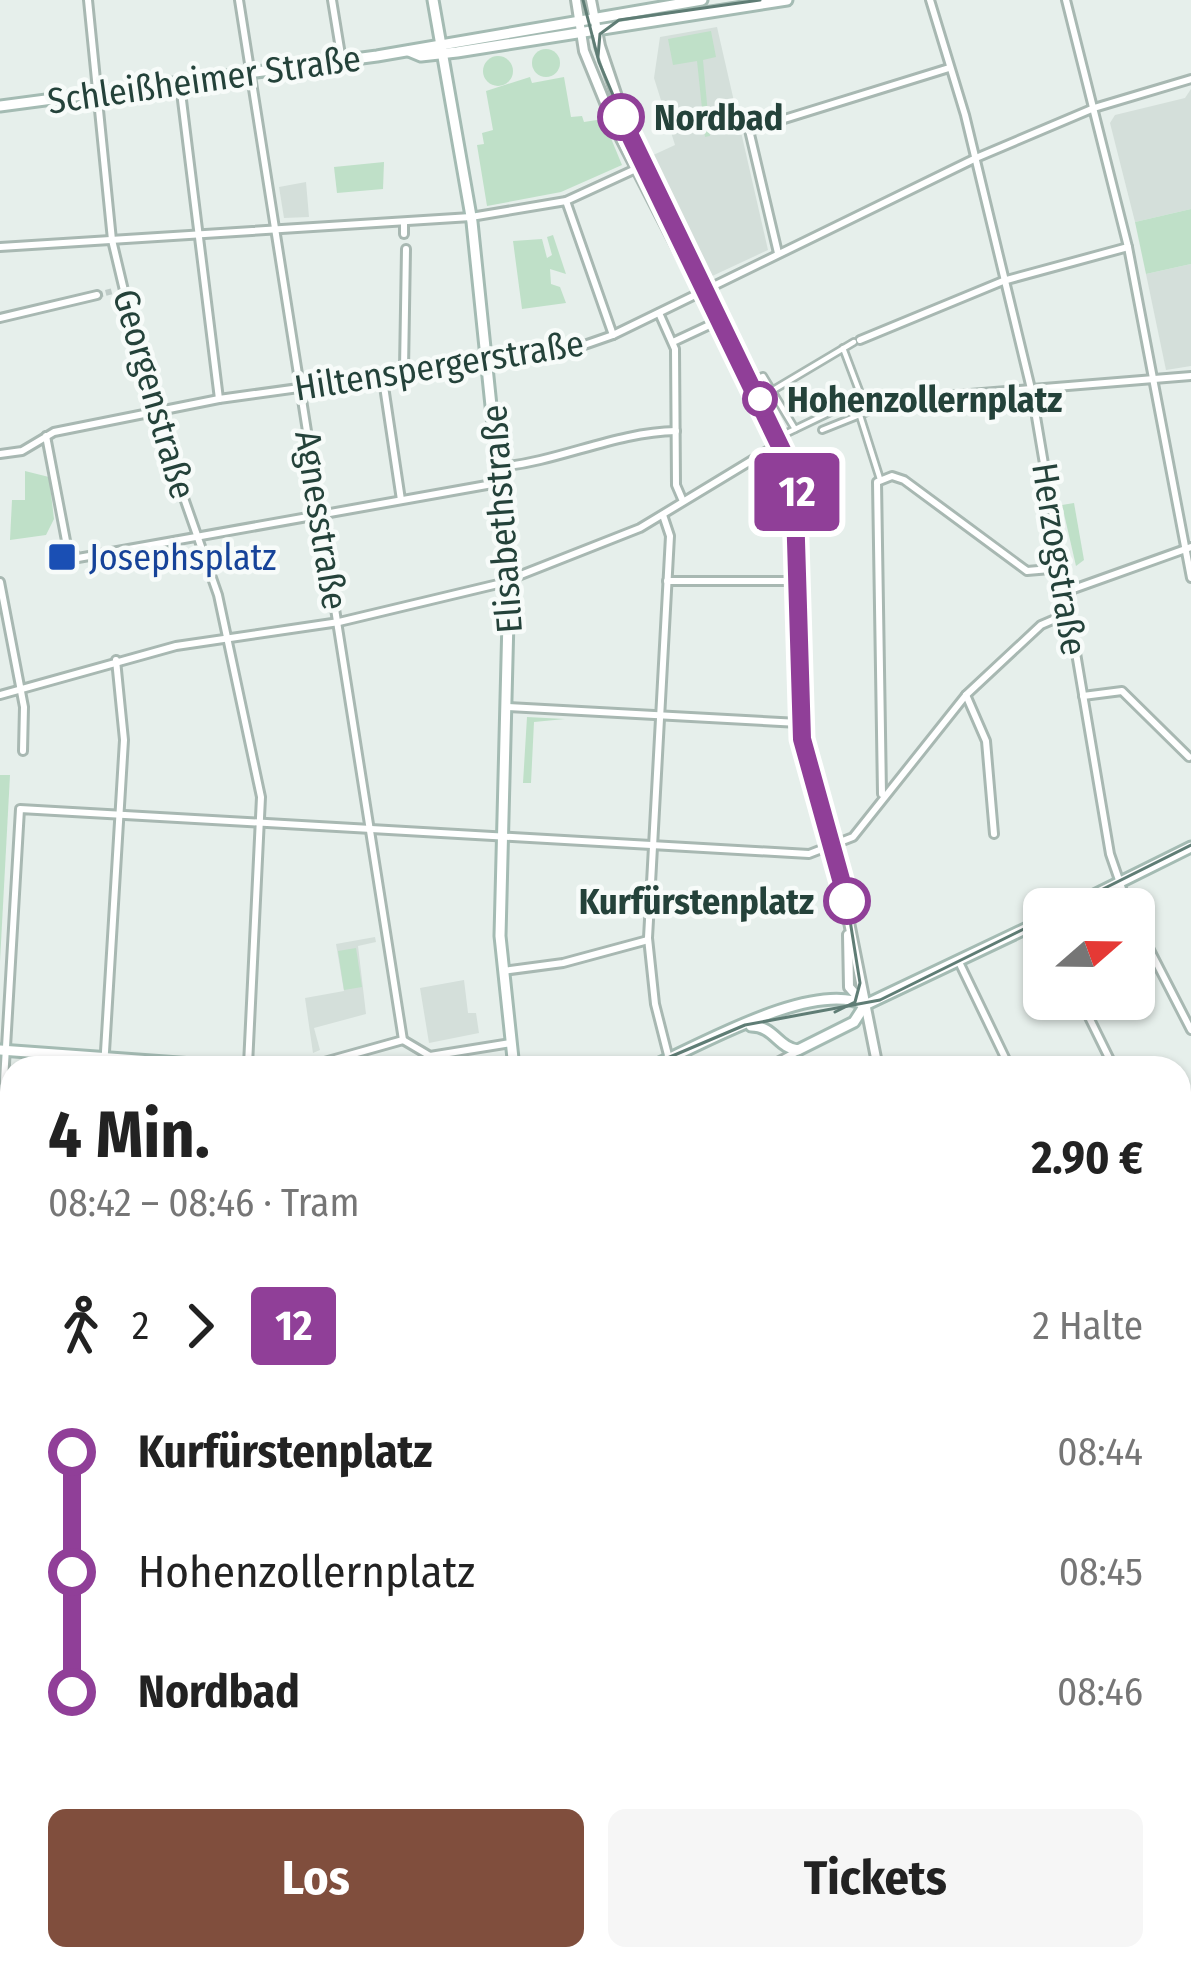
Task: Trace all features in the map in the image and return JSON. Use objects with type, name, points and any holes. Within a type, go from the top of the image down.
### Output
[{"type":"main road","name":"Elisabethstraße","points":[[433,0],[471,217],[509,580],[503,970],[513,1056]]},
{"type":"main road","name":"Schleißheimer Straße","points":[[441,49],[593,16],[702,0]]},
{"type":"main road","name":"Schleißheimer Straße","points":[[0,106],[409,51],[596,32],[787,0]]},
{"type":"main road","points":[[1108,888],[1191,847]]},
{"type":"main road","points":[[746,1027],[774,1032],[789,1048],[803,1049],[856,1020],[865,1005],[1023,933]]},
{"type":"main road","points":[[676,1056],[783,1011],[842,997],[865,1005]]},
{"type":"main road","points":[[774,1032],[783,1011]]},
{"type":"main road","points":[[3,1050],[54,1056]]},
{"type":"street","name":"Georgenstraße","points":[[88,0],[94,95],[123,289],[155,413],[228,637],[257,767],[262,823],[249,1056]]},
{"type":"street","name":"Agnesstraße","points":[[238,0],[403,1040]]},
{"type":"street","points":[[332,0],[342,62]]},
{"type":"street","points":[[576,0],[580,34],[615,127],[750,382],[794,485],[799,723],[808,781],[832,848],[847,911],[876,1056]]},
{"type":"street","points":[[591,0],[596,32],[640,167]]},
{"type":"street","name":"Herzogstraße","points":[[930,0],[976,158],[1032,393],[1120,888]]},
{"type":"street","points":[[1066,0],[1128,248],[1189,548],[1191,578]]},
{"type":"street","points":[[778,253],[749,130],[949,68]]},
{"type":"street","name":"Hiltenspergerstraße","points":[[0,454],[22,451],[46,436],[219,399],[404,369],[567,351],[613,335],[976,158],[1094,108],[1191,79]]},
{"type":"street","points":[[180,84],[219,399]]},
{"type":"street","points":[[0,247],[471,217],[566,201],[640,167]]},
{"type":"street","points":[[566,201],[613,335]]},
{"type":"street","points":[[404,222],[404,234]]},
{"type":"street","points":[[775,388],[813,371],[857,341],[1003,281],[1128,248]]},
{"type":"street","points":[[404,369],[406,249]]},
{"type":"street","points":[[113,291],[123,289]]},
{"type":"street","points":[[0,318],[97,295]]},
{"type":"street","points":[[658,313],[673,343],[676,485],[682,500]]},
{"type":"street","points":[[673,343],[718,321]]},
{"type":"street","points":[[843,348],[880,479]]},
{"type":"street","points":[[382,373],[401,500]]},
{"type":"street","points":[[750,382],[763,376],[775,388],[788,409],[791,431],[860,402],[1032,393],[1191,376]]},
{"type":"street","points":[[821,416],[824,428],[859,413],[890,407],[897,400]]},
{"type":"street","points":[[500,467],[676,431]]},
{"type":"street","points":[[46,436],[70,554],[84,558],[501,482]]},
{"type":"street","points":[[0,695],[116,660],[228,637],[339,622],[509,580],[608,543],[779,443]]},
{"type":"street","points":[[880,479],[904,480],[1027,571],[1061,568]]},
{"type":"street","points":[[880,479],[874,487],[882,794]]},
{"type":"street","points":[[663,514],[670,536],[648,940],[655,1004],[668,1056]]},
{"type":"street","points":[[1066,592],[1189,548]]},
{"type":"street","points":[[668,581],[797,581]]},
{"type":"street","points":[[0,582],[20,690],[23,751]]},
{"type":"street","points":[[3,1050],[20,809],[788,853],[832,848],[853,837],[882,794],[966,695],[1041,625],[1069,613]]},
{"type":"street","points":[[104,1056],[124,715],[116,660]]},
{"type":"street","points":[[1083,696],[1122,692],[1189,757]]},
{"type":"street","points":[[966,695],[986,741],[994,834]]},
{"type":"street","points":[[508,706],[799,723]]},
{"type":"street","points":[[842,997],[849,984],[847,911]]},
{"type":"street","points":[[503,970],[563,963],[648,940]]},
{"type":"street","points":[[1155,960],[1191,1030]]},
{"type":"street","points":[[959,962],[1004,1056]]},
{"type":"street","points":[[849,984],[865,1005]]},
{"type":"street","points":[[1090,1020],[1108,1056]]},
{"type":"street","points":[[774,1032],[775,1056]]},
{"type":"street","points":[[346,1056],[403,1040],[430,1056],[511,1043]]},
{"type":"street","points":[[789,1056],[803,1049]]},
{"type":"shaded area","points":[[717,27],[768,250],[708,278],[649,157],[675,145],[654,78],[660,37]]},
{"type":"shaded area","points":[[1191,89],[1191,209],[1135,222],[1110,123],[1115,115],[1185,98]]},
{"type":"shaded area","points":[[306,182],[309,217],[284,218],[279,187]]},
{"type":"shaded area","points":[[1191,264],[1191,366],[1166,370],[1146,274]]},
{"type":"shaded area","points":[[375,937],[376,942],[358,946],[366,1014],[314,1028],[320,1050],[313,1053],[305,998],[344,991],[336,944]]},
{"type":"shaded area","points":[[464,980],[468,1013],[476,1013],[479,1033],[429,1043],[420,988]]},
{"type":"green space","points":[[711,31],[716,57],[703,60],[710,136],[705,137],[697,61],[673,65],[668,39]]},
{"type":"green space","points":[[546,49],[556,53],[560,63],[556,73],[546,77],[536,73],[532,63],[536,53]]},
{"type":"green space","points":[[498,56],[513,71],[498,86],[483,71]]},
{"type":"green space","name":"Nordbad","points":[[530,77],[532,83],[564,77],[571,117],[582,116],[584,122],[603,119],[622,165],[561,192],[487,206],[477,145],[484,144],[482,133],[493,130],[486,91]]},
{"type":"green space","points":[[384,162],[383,189],[337,193],[334,167]]},
{"type":"green space","points":[[1191,209],[1191,264],[1146,274],[1135,222]]},
{"type":"green space","points":[[553,235],[566,274],[550,269],[551,284],[560,287],[566,303],[522,309],[513,241],[542,239],[547,258],[552,255],[547,237]]},
{"type":"green space","points":[[25,471],[49,477],[54,519],[46,535],[10,540],[12,500],[25,500]]},
{"type":"green space","points":[[1074,503],[1084,560],[1076,566],[1062,505]]},
{"type":"green space","points":[[527,717],[565,719],[534,722],[531,783],[523,783]]},
{"type":"green space","points":[[0,775],[10,775],[0,961]]},
{"type":"green space","points":[[356,948],[362,987],[344,990],[338,951]]},
{"type":"tunnel","points":[[97,295],[113,291]]},
{"type":"tram line","points":[[583,0],[599,62],[655,194],[794,475],[802,739],[846,895],[860,983],[855,1002],[835,1012]]},
{"type":"tram line","points":[[598,56],[600,34],[619,20],[760,0]]},
{"type":"tram line","name":"12","points":[[621,117],[794,475],[802,739],[847,901]]},
{"type":"tram line","points":[[1105,888],[1191,845]]},
{"type":"tram line","points":[[672,1056],[745,1025],[880,1000],[1023,929]]},
{"type":"place","name":"Nordbad","points":[[621,117]]},
{"type":"place","name":"Hohenzollernplatz","points":[[760,399]]},
{"type":"place","name":"Josephsplatz","points":[[62,557]]},
{"type":"place","name":"Kurfürstenplatz","points":[[847,901]]}]
